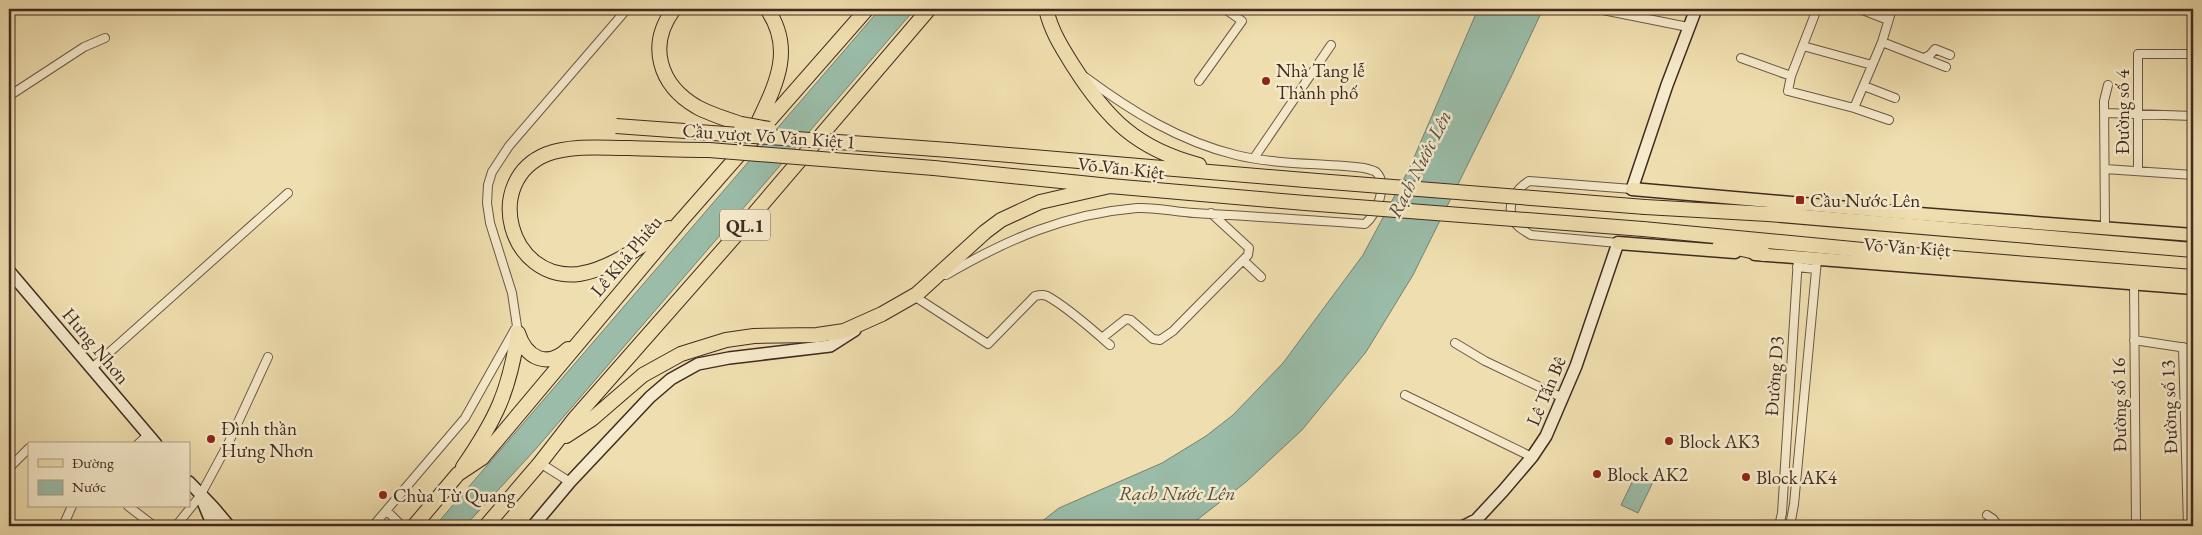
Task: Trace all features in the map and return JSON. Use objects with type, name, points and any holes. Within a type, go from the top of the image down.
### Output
[{"type":"highway","points":[[674,9],[663,27],[659,40],[662,68],[675,90],[697,107],[726,119],[790,133],[949,150]]},
{"type":"highway","points":[[748,143],[774,87],[782,56],[779,31],[767,9]]},
{"type":"highway","points":[[852,26],[860,9]]},
{"type":"highway","name":"Lê Khả Phiêu","points":[[414,526],[458,474],[482,458],[679,223],[867,9]]},
{"type":"highway","name":"QL.1","points":[[486,526],[559,440],[575,418],[736,236],[930,9]]},
{"type":"highway","points":[[1046,9],[1058,43],[1075,69],[1102,98],[1124,129],[1143,142],[1169,155],[1229,173]]},
{"type":"highway","points":[[616,126],[949,150]]},
{"type":"highway","name":"Cầu vượt Võ Văn Kiệt 1","points":[[679,223],[615,262],[579,274],[566,274],[541,266],[528,257],[518,245],[510,217],[514,188],[529,165],[545,155],[571,148],[599,146],[709,150],[934,168]]},
{"type":"highway","name":"Võ Văn Kiệt","points":[[949,150],[1645,208],[1768,214],[2193,250]]},
{"type":"highway","name":"Võ Văn Kiệt","points":[[934,168],[1110,186],[1643,229],[1915,255],[2193,277]]},
{"type":"highway","points":[[559,440],[592,419],[643,375],[681,354],[726,340],[754,336],[817,335],[844,331],[882,314],[914,296],[995,237],[1021,209],[1040,202],[1110,186]]},
{"type":"highway","points":[[1768,214],[1799,204]]},
{"type":"highway","points":[[1670,232],[1764,254]]},
{"type":"highway","points":[[518,329],[522,345],[529,353],[537,358],[547,360],[563,354],[587,332]]},
{"type":"highway","points":[[458,474],[498,411],[508,386],[518,329]]},
{"type":"main road","name":"Võ Văn Kiệt","points":[[1632,189],[2193,235]]},
{"type":"main road","name":"Võ Văn Kiệt","points":[[1618,243],[1764,254],[1797,263],[1816,265],[1984,270],[2193,288]]},
{"type":"street","points":[[373,526],[465,418],[518,329],[512,293],[490,223],[487,203],[488,185],[492,172],[509,146],[627,9]]},
{"type":"street","points":[[1199,81],[1242,21],[1225,9]]},
{"type":"street","points":[[1598,9],[1688,27]]},
{"type":"street","points":[[1618,243],[1537,236],[1520,228],[1513,220],[1512,197],[1520,186],[1529,181],[1632,189],[1688,27],[1696,9]]},
{"type":"street","points":[[1817,9],[1791,76],[1788,91],[1854,108],[1889,120]]},
{"type":"street","points":[[1860,9],[1888,20]]},
{"type":"street","points":[[1854,108],[1882,42],[1892,9]]},
{"type":"street","points":[[9,96],[84,46],[105,38]]},
{"type":"street","points":[[1882,42],[1946,67]]},
{"type":"street","points":[[1254,158],[1331,46]]},
{"type":"street","points":[[1802,46],[1872,65]]},
{"type":"street","points":[[1924,58],[1935,49],[1950,55]]},
{"type":"street","name":"Đường số 4","points":[[2138,170],[2138,54],[2193,54]]},
{"type":"street","points":[[1741,58],[1791,76]]},
{"type":"street","points":[[2105,229],[2106,113],[2104,101],[2108,85]]},
{"type":"street","points":[[1864,86],[1895,98]]},
{"type":"street","points":[[931,283],[995,237],[1102,213],[1140,208],[1365,224],[1372,218],[1380,200],[1380,181],[1376,172],[1364,168],[1254,158],[1191,142],[1127,107],[1102,98]]},
{"type":"street","points":[[2106,113],[2193,116]]},
{"type":"street","points":[[2105,169],[2193,175]]},
{"type":"street","points":[[92,368],[288,193]]},
{"type":"street","points":[[1102,338],[1126,320],[1131,320],[1153,339],[1160,340],[1173,331],[1248,255],[1249,248],[1211,213]]},
{"type":"street","name":"Lê Tấn Bê","points":[[1464,526],[1476,520],[1532,457],[1546,436],[1576,366],[1618,243]]},
{"type":"street","points":[[1242,260],[1261,277]]},
{"type":"street","name":"Đường D3","points":[[1779,526],[1782,513],[1797,263]]},
{"type":"street","name":"Đường D3","points":[[1790,526],[1794,504],[1816,265]]},
{"type":"street","name":"Hưng Nhơn","points":[[9,271],[152,439]]},
{"type":"street","name":"Đường số 16","points":[[2134,283],[2136,526]]},
{"type":"street","points":[[914,296],[984,344],[988,344],[1035,296],[1040,294],[1066,310],[1110,345]]},
{"type":"street","points":[[533,526],[570,482],[650,397],[671,379],[698,364],[729,358],[830,346],[882,314]]},
{"type":"street","points":[[2134,340],[2193,349]]},
{"type":"street","points":[[1455,342],[1485,360],[1563,398]]},
{"type":"street","name":"Đường số 13","points":[[2184,347],[2190,398],[2191,474],[2188,526]]},
{"type":"street","points":[[176,526],[200,496],[228,444],[268,356]]},
{"type":"street","points":[[1404,395],[1532,457]]},
{"type":"street","points":[[9,468],[28,449]]},
{"type":"street","points":[[540,463],[570,482]]},
{"type":"street","points":[[190,483],[200,496],[214,507],[229,526]]},
{"type":"street","points":[[200,496],[213,526]]},
{"type":"street","points":[[63,526],[71,508]]},
{"type":"street","points":[[131,508],[154,526]]},
{"type":"street","points":[[387,511],[402,526]]},
{"type":"street","points":[[1987,515],[1998,526]]},
{"type":"water","points":[[880,9],[915,9],[534,451],[465,526],[435,526]]},
{"type":"water","name":"Rạch Nước Lên","points":[[1478,9],[1543,9],[1413,275],[1366,352],[1302,430],[1246,482],[1189,526],[1036,526],[1059,508],[1162,463],[1206,436],[1233,415],[1283,363],[1363,255],[1409,169]]},
{"type":"water","points":[[1636,474],[1653,482],[1638,513],[1621,505]]},
{"type":"place","name":"Nhà Tang lễ Thành phố","points":[[1266,81]]},
{"type":"place","name":"Cầu Nước Lên","points":[[1800,200]]},
{"type":"place","name":"Đình thần Hưng Nhơn","points":[[211,439]]},
{"type":"place","name":"Block AK3","points":[[1669,441]]},
{"type":"place","name":"Block AK2","points":[[1597,474]]},
{"type":"place","name":"Block AK4","points":[[1746,477]]},
{"type":"place","name":"Chùa Từ Quang","points":[[383,495]]}]
